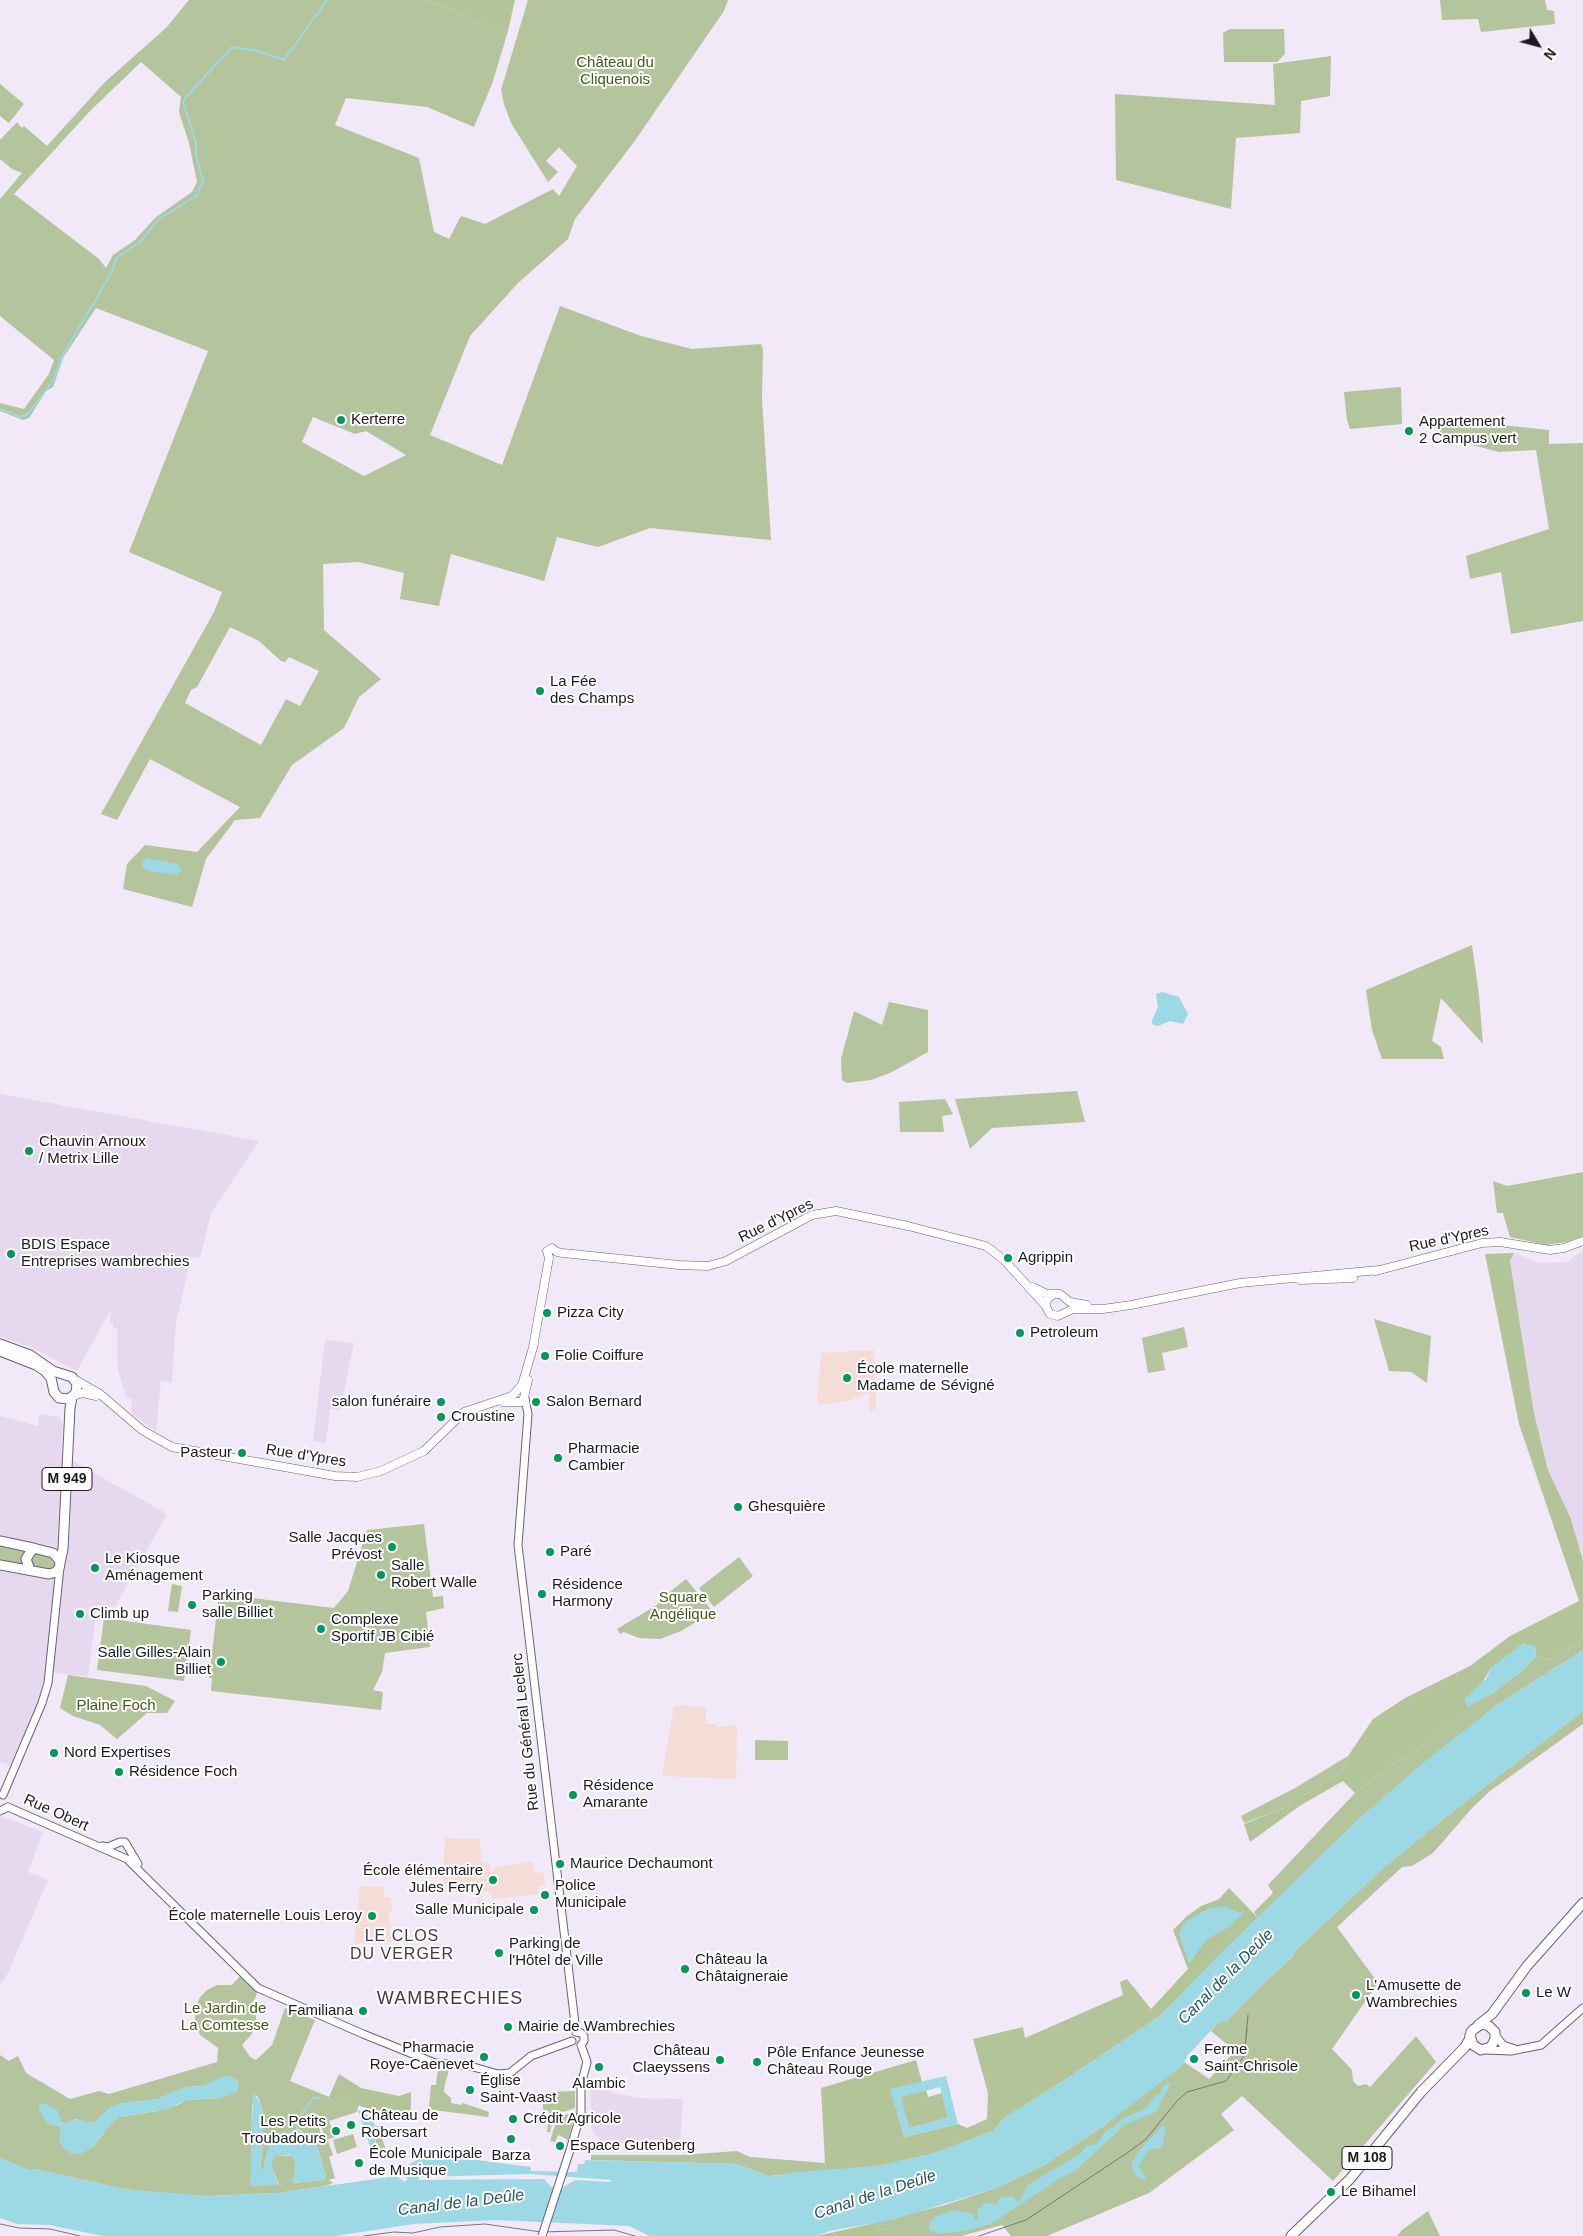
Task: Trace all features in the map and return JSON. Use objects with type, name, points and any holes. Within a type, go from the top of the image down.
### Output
[{"type":"main road","name":"Rue d'Ypres","points":[[534,1344],[549,1258],[555,1257],[557,1252],[679,1265],[708,1266],[726,1261],[812,1215],[836,1211],[908,1226],[983,1245],[995,1252],[1045,1305]]},
{"type":"main road","name":"Rue d'Ypres","points":[[1063,1313],[1073,1309],[1116,1307],[1260,1281],[1347,1278],[1482,1243],[1500,1242],[1550,1250],[1568,1247],[1583,1241]]},
{"type":"main road","name":"Rue d'Ypres","points":[[1023,1280],[1039,1291],[1054,1294]]},
{"type":"main road","points":[[1054,1294],[1062,1294],[1066,1298],[1068,1305],[1063,1313],[1051,1314],[1045,1305],[1048,1297],[1054,1294]]},
{"type":"main road","name":"Rue d'Ypres","points":[[1066,1298],[1081,1304],[1116,1307]]},
{"type":"main road","points":[[0,1344],[30,1355],[53,1372],[74,1379],[78,1388],[73,1397],[64,1399],[57,1396],[50,1375],[41,1367],[0,1352]]},
{"type":"main road","points":[[534,1344],[521,1400],[514,1399],[515,1393],[523,1383],[534,1344]]},
{"type":"main road","points":[[53,1386],[57,1378],[64,1375]]},
{"type":"main road","name":"Rue d'Ypres","points":[[74,1379],[97,1392],[142,1430],[172,1447],[348,1478],[372,1474],[418,1454],[434,1443],[462,1413],[515,1393]]},
{"type":"main road","name":"Rue d'Ypres","points":[[73,1397],[91,1394],[111,1405]]},
{"type":"main road","name":"M 949","points":[[57,1396],[65,1408],[70,1426]]},
{"type":"main road","name":"M 949","points":[[60,1564],[73,1397]]},
{"type":"main road","name":"Rue d'Ypres","points":[[488,1403],[521,1400]]},
{"type":"main road","name":"M 949","points":[[50,1552],[57,1544],[62,1531]]},
{"type":"main road","points":[[0,1542],[50,1552],[57,1555],[60,1564],[54,1573],[46,1574],[0,1565]]},
{"type":"main road","points":[[30,1570],[25,1562],[33,1548]]},
{"type":"main road","points":[[1503,2000],[1497,2016],[1494,2044],[1483,2050],[1472,2044],[1470,2035],[1478,2025],[1487,2020],[1532,1960],[1583,1902]]},
{"type":"main road","points":[[1478,2025],[1487,2025],[1495,2034]]},
{"type":"main road","name":"M 108","points":[[1291,2236],[1334,2196],[1464,2047],[1470,2035]]},
{"type":"main road","name":"M 108","points":[[1438,2075],[1462,2057],[1483,2050]]},
{"type":"street","name":"Rue du Général Leclerc","points":[[521,1400],[526,1428],[518,1544],[576,2032]]},
{"type":"street","points":[[0,1811],[8,1807],[8,1800],[1,1795],[46,1690],[52,1657],[60,1564]]},
{"type":"street","points":[[46,1574],[55,1579],[58,1589]]},
{"type":"street","name":"Rue Obert","points":[[8,1807],[131,1862],[261,1990],[427,2060],[438,2064],[470,2066],[501,2074],[514,2071],[526,2059],[572,2041]]},
{"type":"street","points":[[124,1842],[130,1848],[127,1855],[119,1855],[115,1850],[116,1844],[124,1842]]},
{"type":"street","name":"Rue Obert","points":[[93,1844],[108,1847],[116,1844]]},
{"type":"street","name":"Rue Obert","points":[[130,1848],[134,1859],[158,1888]]},
{"type":"street","points":[[1483,2050],[1526,2049],[1544,2043],[1583,2008]]},
{"type":"street","points":[[576,2032],[584,2036],[584,2041],[580,2045],[576,2045],[572,2041],[572,2036],[576,2032]]},
{"type":"street","points":[[1495,2034],[1507,2047],[1526,2049]]},
{"type":"street","points":[[542,2236],[581,2113],[581,2085],[587,2062],[580,2045]]},
{"type":"shaded area","points":[[0,1094],[259,1141],[211,1213],[200,1258],[191,1257],[176,1323],[172,1382],[161,1381],[156,1431],[132,1414],[131,1398],[126,1397],[117,1366],[117,1328],[113,1328],[113,1323],[110,1323],[111,1309],[77,1371],[31,1347],[0,1337]]},
{"type":"shaded area","points":[[1583,1251],[1583,1561],[1571,1519],[1548,1470],[1534,1413],[1510,1261],[1514,1253],[1539,1263],[1567,1262]]},
{"type":"shaded area","points":[[325,1340],[354,1343],[340,1410],[330,1409],[326,1443],[313,1441]]},
{"type":"shaded area","name":"École maternelle Madame de Sévigné","points":[[874,1350],[876,1408],[870,1412],[869,1393],[848,1401],[817,1405],[821,1353]]},
{"type":"shaded area","points":[[39,1414],[60,1417],[63,1425],[61,1454],[167,1514],[115,1607],[97,1605],[88,1677],[50,1672],[12,1766],[0,1762],[0,1416],[38,1426]]},
{"type":"shaded area","points":[[684,1705],[706,1708],[706,1724],[716,1724],[716,1727],[737,1725],[736,1779],[662,1776],[674,1707]]},
{"type":"shaded area","points":[[0,1816],[43,1832],[28,1872],[48,1880],[7,1975],[0,1984]]},
{"type":"shaded area","name":"École élémentaire Jules Ferry","points":[[445,1838],[479,1839],[482,1863],[489,1862],[491,1872],[498,1867],[532,1862],[534,1872],[544,1873],[545,1885],[538,1886],[539,1894],[492,1899],[491,1891],[482,1892],[481,1910],[477,1910],[477,1892],[442,1890]]},
{"type":"shaded area","name":"École maternelle Louis Leroy","points":[[360,1886],[384,1887],[384,1897],[390,1897],[392,1911],[388,1912],[392,1942],[354,1944]]},
{"type":"shaded area","points":[[606,2084],[612,2093],[640,2098],[683,2099],[680,2144],[608,2143],[600,2139],[592,2131],[590,2087],[592,2085]]},
{"type":"green space","name":"Château du Cliquenois","points":[[189,0],[424,0],[456,11],[478,22],[508,31],[492,84],[474,127],[427,107],[346,98],[335,125],[419,158],[434,232],[449,239],[461,216],[485,224],[553,189],[559,196],[577,166],[559,147],[546,161],[558,172],[548,182],[511,123],[504,104],[501,90],[528,0],[728,0],[724,11],[634,142],[575,219],[568,239],[518,283],[470,336],[430,435],[502,465],[560,306],[641,336],[692,349],[761,344],[763,349],[762,400],[771,540],[650,528],[598,547],[557,537],[544,581],[451,554],[439,606],[400,599],[404,573],[359,562],[323,564],[324,630],[381,679],[359,697],[344,728],[292,765],[260,818],[235,820],[206,859],[192,907],[123,889],[127,864],[145,845],[197,852],[240,807],[150,759],[117,820],[101,814],[214,612],[222,592],[129,552],[208,351],[96,308],[63,358],[53,387],[46,391],[29,418],[23,420],[0,411],[0,403],[24,409],[49,374],[54,360],[0,316],[0,199],[22,173],[12,169],[0,159],[0,140],[17,122],[22,128],[24,126],[47,146],[105,82],[166,28]],"holes":[[[141,62],[181,97],[179,112],[189,143],[197,182],[192,192],[156,217],[135,240],[113,255],[106,268],[99,259],[14,194],[90,111]],[[313,417],[355,434],[366,431],[406,455],[364,476],[302,442]],[[230,627],[259,641],[281,661],[285,662],[289,657],[319,671],[300,706],[286,699],[261,745],[185,703],[191,690],[197,687]]]},
{"type":"green space","points":[[424,0],[515,0],[508,31],[478,22],[456,11]]},
{"type":"green space","points":[[1440,0],[1545,0],[1547,10],[1554,11],[1555,24],[1481,32],[1478,19],[1442,20]]},
{"type":"green space","points":[[1230,29],[1284,29],[1285,54],[1277,62],[1224,62],[1223,33]]},
{"type":"green space","points":[[1331,56],[1330,96],[1301,101],[1300,133],[1236,138],[1231,209],[1116,180],[1115,94],[1275,105],[1273,64]]},
{"type":"green space","points":[[0,84],[24,104],[9,123],[0,116]]},
{"type":"green space","points":[[1401,387],[1402,424],[1350,429],[1347,420],[1344,392]]},
{"type":"green space","points":[[1435,418],[1549,430],[1549,444],[1583,443],[1583,621],[1511,634],[1501,572],[1470,579],[1466,556],[1549,529],[1536,450],[1499,452],[1438,436]]},
{"type":"green space","points":[[1472,945],[1483,1044],[1441,998],[1432,1041],[1441,1047],[1444,1059],[1382,1059],[1372,1030],[1366,990]]},
{"type":"green space","points":[[889,1002],[928,1010],[928,1052],[890,1073],[871,1080],[847,1083],[842,1080],[841,1059],[854,1011],[882,1025]]},
{"type":"green space","points":[[1077,1091],[1085,1122],[992,1128],[970,1149],[955,1099]]},
{"type":"green space","points":[[945,1099],[953,1114],[942,1116],[944,1132],[900,1132],[899,1102]]},
{"type":"green space","points":[[1583,1172],[1583,1236],[1566,1242],[1546,1245],[1510,1237],[1503,1213],[1497,1213],[1493,1181],[1507,1186]]},
{"type":"green space","points":[[1514,1253],[1510,1261],[1534,1413],[1548,1470],[1571,1519],[1583,1561],[1583,1639],[1551,1660],[1536,1656],[1535,1646],[1505,1658],[1491,1668],[1468,1706],[1493,1693],[1411,1755],[1399,1760],[1355,1793],[1343,1781],[1301,1805],[1250,1842],[1244,1824],[1284,1808],[1291,1800],[1311,1792],[1342,1771],[1348,1756],[1373,1719],[1405,1698],[1470,1666],[1510,1636],[1579,1601],[1519,1424],[1485,1254]]},
{"type":"green space","points":[[1374,1319],[1431,1336],[1427,1383],[1411,1372],[1389,1371]]},
{"type":"green space","points":[[1184,1327],[1188,1347],[1162,1353],[1165,1370],[1148,1373],[1142,1338]]},
{"type":"green space","name":"Complexe Sportif JB Cibié","points":[[424,1524],[433,1597],[443,1596],[444,1608],[426,1612],[430,1647],[385,1653],[382,1672],[373,1690],[383,1692],[381,1710],[211,1691],[212,1678],[209,1678],[219,1594],[334,1608],[348,1591],[367,1530]]},
{"type":"green space","points":[[0,1545],[27,1550],[24,1566],[0,1561]]},
{"type":"green space","points":[[35,1553],[52,1555],[56,1564],[52,1570],[33,1567],[30,1558]]},
{"type":"green space","points":[[739,1557],[753,1576],[714,1607],[699,1588]]},
{"type":"green space","name":"Square Angélique","points":[[686,1579],[713,1612],[681,1631],[660,1639],[639,1638],[624,1632],[620,1634],[617,1629],[657,1605],[660,1600]]},
{"type":"green space","points":[[172,1584],[182,1586],[178,1612],[168,1611]]},
{"type":"green space","points":[[104,1618],[191,1630],[184,1681],[97,1670]]},
{"type":"green space","points":[[1583,1639],[1583,1650],[1497,1705],[1363,1815],[1258,1918],[1254,1912],[1273,1893],[1268,1885],[1355,1793],[1399,1760],[1411,1755],[1523,1670],[1536,1656],[1551,1660]]},
{"type":"green space","name":"Plaine Foch","points":[[68,1675],[146,1686],[175,1701],[167,1713],[147,1713],[117,1739],[100,1725],[73,1716],[60,1708]]},
{"type":"green space","points":[[1583,1711],[1583,1724],[1490,1791],[1474,1806],[1433,1853],[1412,1866],[1402,1867],[1337,1927],[1378,1983],[1332,2049],[1352,2070],[1353,2081],[1358,2086],[1366,2084],[1370,2087],[1416,2036],[1436,2062],[1333,2181],[1242,2096],[1221,2114],[1234,2130],[1149,2193],[1047,2236],[1011,2236],[1002,2225],[961,2236],[887,2236],[885,2229],[875,2230],[874,2223],[945,2205],[996,2188],[1044,2165],[1105,2125],[1184,2062],[1209,2079],[1235,2051],[1211,2031],[1220,2021],[1226,2022],[1292,1957],[1296,1950],[1381,1870],[1442,1820]]},
{"type":"green space","points":[[755,1740],[788,1741],[788,1760],[755,1760]]},
{"type":"green space","points":[[1348,1756],[1342,1771],[1311,1792],[1291,1800],[1284,1808],[1244,1823],[1241,1816],[1295,1788]]},
{"type":"green space","points":[[1229,1888],[1258,1918],[1160,2016],[1004,2118],[993,2131],[932,2154],[878,2166],[828,2171],[825,2163],[821,2088],[916,2060],[922,2082],[891,2090],[904,2137],[958,2124],[967,2128],[987,2119],[988,2093],[973,2039],[1023,2027],[1025,2038],[1123,1995],[1120,1982],[1127,1979],[1151,2009],[1188,1969],[1173,1930],[1201,1906],[1219,1899]]},
{"type":"green space","name":"Le Jardin de La Comtesse","points":[[240,1976],[257,1992],[252,2003],[256,2006],[256,2025],[251,2035],[242,2045],[250,2057],[256,2060],[272,2045],[285,2008],[315,2020],[290,2081],[329,2097],[360,2098],[357,2112],[329,2121],[335,2137],[326,2140],[321,2126],[319,2127],[323,2143],[328,2141],[333,2155],[329,2157],[335,2178],[329,2180],[333,2183],[325,2186],[278,2193],[209,2196],[178,2195],[124,2189],[34,2169],[30,2171],[0,2158],[0,2055],[9,2061],[18,2056],[26,2073],[70,2099],[99,2091],[109,2094],[217,2062],[218,2048],[200,2035],[195,2022],[195,2008],[200,1997],[207,1990],[217,1985],[232,1985]],"holes":[[[230,2076],[237,2080],[221,2098],[186,2100],[178,2105],[157,2111],[119,2117],[112,2122],[93,2147],[79,2154],[70,2153],[61,2127],[56,2124],[50,2125],[60,2121],[64,2124],[76,2119],[88,2123],[95,2122],[110,2108],[118,2104],[157,2099],[187,2087],[202,2086]],[[257,2095],[263,2110],[260,2172],[263,2170],[269,2146],[280,2137],[299,2129],[317,2146],[326,2177],[324,2180],[293,2183],[296,2163],[292,2156],[276,2155],[272,2161],[272,2168],[279,2184],[251,2186],[252,2104]]]},
{"type":"green space","points":[[438,2069],[449,2070],[444,2092],[451,2098],[451,2103],[461,2105],[463,2103],[489,2112],[488,2117],[433,2110],[429,2106],[431,2085],[436,2085]]},
{"type":"green space","points":[[339,2074],[361,2088],[399,2096],[411,2092],[411,2113],[385,2120],[379,2113],[370,2109],[329,2097]]},
{"type":"green space","points":[[926,2090],[928,2097],[942,2093],[948,2118],[909,2128],[900,2097]]},
{"type":"green space","points":[[575,2091],[575,2108],[560,2113],[552,2124],[550,2132],[547,2132],[549,2111],[543,2110],[543,2101],[549,2092]]},
{"type":"green space","points":[[575,2112],[568,2141],[558,2135],[555,2142],[550,2141],[555,2125],[561,2116]]},
{"type":"green space","points":[[378,2126],[389,2157],[373,2156],[372,2154],[376,2151],[375,2127]]},
{"type":"green space","points":[[353,2134],[357,2147],[337,2154],[333,2140]]},
{"type":"green space","points":[[737,2151],[750,2157],[825,2163],[828,2171],[768,2176],[737,2164],[591,2160],[591,2155],[682,2155]]},
{"type":"green space","points":[[1428,2211],[1440,2236],[1397,2236],[1402,2230]]},
{"type":"green space","points":[[874,2223],[876,2230],[886,2229],[887,2236],[817,2236]]},
{"type":"water","points":[[147,858],[178,864],[182,870],[177,875],[148,871],[143,868],[142,863]]},
{"type":"water","points":[[1162,992],[1179,997],[1188,1014],[1183,1024],[1170,1021],[1158,1026],[1152,1024],[1158,1007],[1156,994]]},
{"type":"water","points":[[1523,1643],[1535,1646],[1536,1656],[1523,1670],[1493,1693],[1468,1707],[1464,1699],[1486,1679],[1491,1668]]},
{"type":"water","name":"Canal de la Deûle","points":[[1583,1650],[1583,1711],[1442,1820],[1381,1870],[1296,1950],[1292,1957],[1226,2022],[1219,2022],[1188,2055],[1182,2066],[1105,2125],[1044,2165],[996,2188],[895,2219],[830,2231],[817,2236],[650,2236],[629,2226],[496,2220],[414,2224],[335,2236],[103,2236],[49,2225],[17,2224],[0,2218],[0,2158],[30,2170],[34,2169],[124,2189],[209,2196],[278,2193],[396,2176],[405,2182],[407,2179],[406,2166],[419,2159],[437,2155],[531,2167],[531,2171],[577,2172],[578,2164],[584,2164],[585,2160],[737,2164],[768,2176],[775,2176],[797,2172],[878,2166],[932,2154],[993,2131],[1004,2118],[1160,2016],[1224,1950],[1363,1815],[1424,1762],[1497,1705]],"holes":[[[531,2174],[612,2180],[609,2182],[575,2180],[562,2188],[551,2187],[544,2179],[418,2180],[419,2177]]]},
{"type":"water","points":[[1225,1906],[1243,1914],[1227,1928],[1206,1940],[1190,1963],[1179,1933],[1185,1922],[1207,1909]]},
{"type":"water","points":[[230,2076],[237,2080],[239,2085],[238,2091],[233,2094],[221,2098],[186,2100],[168,2109],[119,2117],[112,2122],[93,2147],[79,2154],[70,2153],[64,2149],[59,2141],[61,2127],[48,2124],[39,2110],[39,2105],[45,2103],[58,2111],[62,2124],[78,2119],[93,2123],[110,2108],[118,2104],[157,2099],[187,2087],[202,2086],[222,2077]]},
{"type":"water","points":[[946,2076],[958,2124],[904,2137],[890,2089]],"holes":[[[940,2087],[948,2118],[909,2128],[901,2097]]]},
{"type":"water","points":[[1167,2083],[1171,2083],[1156,2112],[1126,2124],[1075,2171],[1059,2179],[991,2224],[970,2230],[939,2234],[929,2230],[930,2222],[935,2217],[953,2210],[974,2214],[975,2220],[978,2220],[977,2210],[985,2203],[996,2204],[1001,2197],[1012,2196],[1019,2202],[1028,2185],[1081,2153],[1086,2146],[1096,2144],[1107,2130],[1114,2127],[1122,2119],[1146,2108],[1156,2095],[1160,2095],[1161,2089]]},
{"type":"water","points":[[253,2092],[263,2110],[260,2172],[263,2170],[269,2146],[280,2137],[297,2129],[316,2143],[326,2177],[324,2180],[293,2183],[296,2163],[290,2155],[277,2155],[272,2161],[272,2168],[279,2185],[250,2186]]},
{"type":"water","points":[[358,2110],[369,2116],[375,2125],[375,2153],[372,2153]]},
{"type":"water","points":[[1162,2126],[1166,2127],[1163,2143],[1160,2148],[1149,2150],[1139,2166],[1147,2181],[1136,2176],[1131,2165],[1137,2153]]},
{"type":"waterway","points":[[0,409],[20,417],[26,415],[31,410],[54,379],[61,358],[112,272],[116,258],[140,242],[158,220],[197,195],[203,182],[196,155],[196,142],[183,103],[186,97],[232,47],[258,51],[284,60],[327,0]]},
{"type":"waterway","points":[[301,2115],[313,2098],[319,2098]]},
{"type":"waterway","points":[[297,2129],[298,2119]]},
{"type":"tram line","points":[[1246,2037],[1248,2015]]},
{"type":"tram line","points":[[979,2236],[1026,2220],[1146,2139],[1177,2101],[1187,2092],[1226,2081],[1244,2056],[1247,2030]]},
{"type":"tram line","points":[[0,2224],[19,2228],[50,2229],[80,2236]]},
{"type":"tram line","points":[[364,2236],[394,2232],[413,2233],[440,2227],[485,2224],[541,2232],[614,2230],[635,2236]]},
{"type":"place","name":"Kerterre","points":[[341,420]]},
{"type":"place","name":"Appartement 2 Campus vert","points":[[1409,431]]},
{"type":"place","name":"La Fée des Champs","points":[[540,691]]},
{"type":"place","name":"Chauvin Arnoux / Metrix Lille","points":[[29,1151]]},
{"type":"place","name":"BDIS Espace Entreprises wambrechies","points":[[11,1254]]},
{"type":"place","name":"Agrippin","points":[[1008,1258]]},
{"type":"place","name":"Pizza City","points":[[547,1313]]},
{"type":"place","name":"Petroleum","points":[[1020,1333]]},
{"type":"place","name":"Folie Coiffure","points":[[545,1356]]},
{"type":"place","name":"École maternelle Madame de Sévigné","points":[[847,1378]]},
{"type":"place","name":"salon funéraire","points":[[441,1402]]},
{"type":"place","name":"Salon Bernard","points":[[536,1402]]},
{"type":"place","name":"Croustine","points":[[441,1417]]},
{"type":"place","name":"Pasteur","points":[[242,1453]]},
{"type":"place","name":"Pharmacie Cambier","points":[[558,1458]]},
{"type":"place","name":"Ghesquière","points":[[738,1507]]},
{"type":"place","name":"Salle Jacques Prévost","points":[[392,1547]]},
{"type":"place","name":"Paré","points":[[550,1552]]},
{"type":"place","name":"Le Kiosque Aménagement","points":[[95,1568]]},
{"type":"place","name":"Salle Robert Walle","points":[[381,1575]]},
{"type":"place","name":"Résidence Harmony","points":[[542,1594]]},
{"type":"place","name":"Parking salle Billiet","points":[[192,1605]]},
{"type":"place","name":"Climb up","points":[[80,1614]]},
{"type":"place","name":"Complexe Sportif JB Cibié","points":[[321,1629]]},
{"type":"place","name":"Salle Gilles-Alain Billiet","points":[[221,1662]]},
{"type":"place","name":"Nord Expertises","points":[[54,1753]]},
{"type":"place","name":"Résidence Foch","points":[[119,1772]]},
{"type":"place","name":"Résidence Amarante","points":[[573,1795]]},
{"type":"place","name":"Maurice Dechaumont","points":[[560,1864]]},
{"type":"place","name":"École élémentaire Jules Ferry","points":[[493,1880]]},
{"type":"place","name":"Police Municipale","points":[[545,1895]]},
{"type":"place","name":"Salle Municipale","points":[[534,1910]]},
{"type":"place","name":"École maternelle Louis Leroy","points":[[372,1916]]},
{"type":"place","name":"Parking de l'Hôtel de Ville","points":[[499,1953]]},
{"type":"place","name":"Château la Châtaigneraie","points":[[685,1969]]},
{"type":"place","name":"Le W","points":[[1526,1993]]},
{"type":"place","name":"L'Amusette de Wambrechies","points":[[1356,1995]]},
{"type":"place","name":"Familiana","points":[[363,2011]]},
{"type":"place","name":"Mairie de Wambrechies","points":[[508,2027]]},
{"type":"place","name":"Pharmacie Roye-Caenevet","points":[[484,2057]]},
{"type":"place","name":"Ferme Saint-Chrisole","points":[[1194,2059]]},
{"type":"place","name":"Château Claeyssens","points":[[720,2060]]},
{"type":"place","name":"Pôle Enfance Jeunesse Château Rouge","points":[[757,2062]]},
{"type":"place","name":"Alambic","points":[[599,2067]]},
{"type":"place","name":"Église Saint-Vaast","points":[[470,2090]]},
{"type":"place","name":"Crédit Agricole","points":[[513,2119]]},
{"type":"place","name":"Château de Robersart","points":[[351,2125]]},
{"type":"place","name":"Les Petits Troubadours","points":[[336,2131]]},
{"type":"place","name":"Barza","points":[[511,2139]]},
{"type":"place","name":"Espace Gutenberg","points":[[560,2146]]},
{"type":"place","name":"École Municipale de Musique","points":[[359,2163]]},
{"type":"place","name":"Le Bihamel","points":[[1331,2192]]},
{"type":"district","name":"LE CLOS DU VERGER","points":[[402,1946]]},
{"type":"district","name":"WAMBRECHIES","points":[[450,1999]]}]
